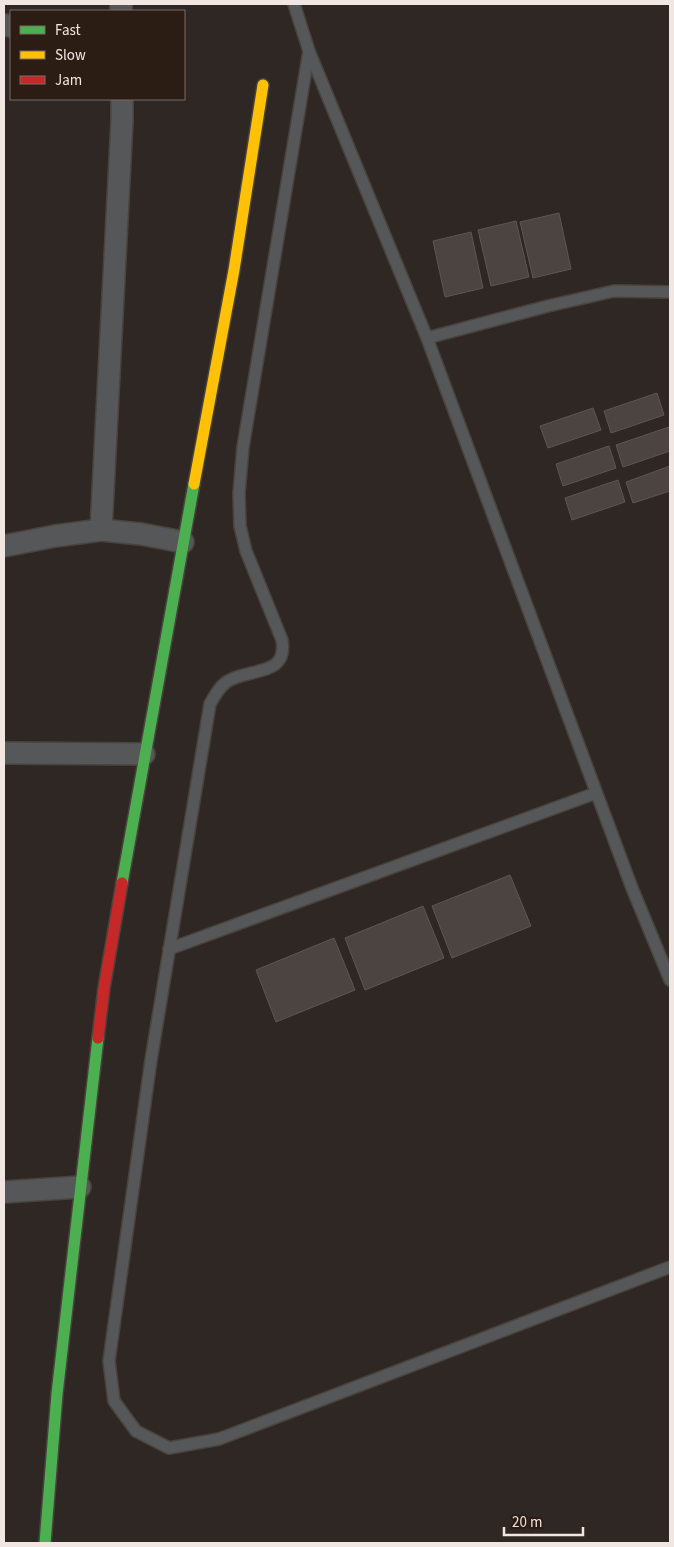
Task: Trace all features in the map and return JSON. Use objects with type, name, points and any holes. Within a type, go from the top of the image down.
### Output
[{"type":"street","points":[[46,1543],[57,1394],[104,988],[144,754],[234,270],[263,85]]},
{"type":"street","points":[[101,530],[122,100]]},
{"type":"street","points":[[4,546],[55,536],[101,530],[141,534],[183,542]]},
{"type":"street","points":[[4,753],[144,754]]},
{"type":"street","points":[[4,1192],[80,1187]]},
{"type":"lane","points":[[294,4],[309,51],[427,338],[596,793],[670,980]]},
{"type":"lane","points":[[309,51],[243,448],[239,493],[240,526],[246,551],[282,640],[284,651],[280,661],[270,668],[230,680],[220,689],[210,704],[151,1060],[109,1361],[114,1401],[136,1431],[169,1448],[219,1439],[670,1267]]},
{"type":"lane","points":[[427,338],[548,306],[614,291],[670,292]]},
{"type":"lane","points":[[169,948],[596,793]]},
{"type":"building","points":[[559,213],[571,269],[533,278],[520,222]]},
{"type":"building","points":[[516,221],[529,277],[491,286],[478,230]]},
{"type":"building","points":[[471,232],[483,288],[445,297],[433,241]]},
{"type":"building","points":[[657,393],[664,415],[611,433],[604,411]]},
{"type":"building","points":[[593,408],[601,430],[548,448],[540,426]]},
{"type":"building","points":[[669,427],[670,451],[623,467],[616,445]]},
{"type":"building","points":[[609,446],[616,468],[563,486],[556,464]]},
{"type":"building","points":[[670,466],[670,491],[633,503],[626,482]]},
{"type":"building","points":[[618,480],[625,502],[572,520],[565,498]]},
{"type":"building","points":[[510,875],[531,926],[452,958],[432,906]]},
{"type":"building","points":[[423,906],[444,958],[365,990],[345,938]]},
{"type":"building","points":[[334,938],[355,990],[276,1022],[256,970]]},
{"type":"traffic: fast","points":[[122,883],[194,484]]},
{"type":"traffic: fast","points":[[45,1543],[57,1394],[98,1038]]},
{"type":"traffic: slow","points":[[194,484],[234,270],[263,85]]},
{"type":"traffic: jam","points":[[98,1038],[104,988],[122,883]]}]
